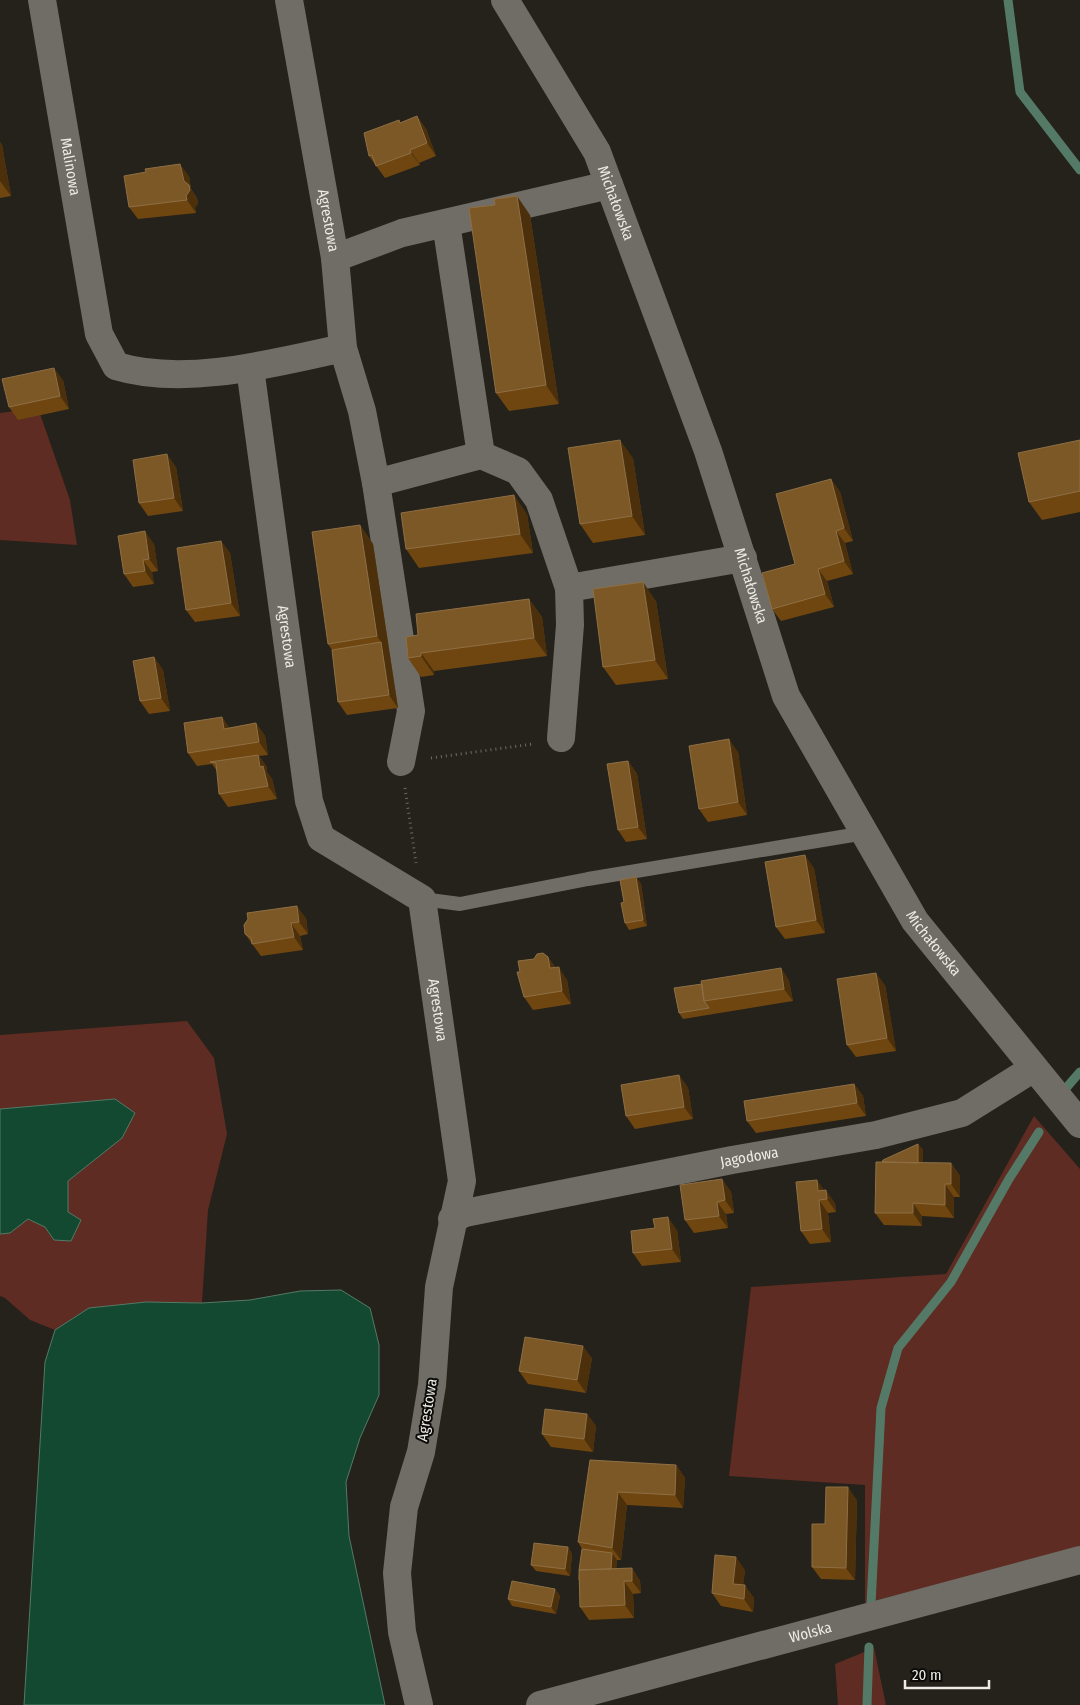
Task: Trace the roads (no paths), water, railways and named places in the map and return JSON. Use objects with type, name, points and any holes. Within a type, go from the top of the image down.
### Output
[{"type":"street","name":"Malinowa","points":[[42,0],[99,334],[116,366],[140,374],[201,373],[250,368]]},
{"type":"street","name":"Agrestowa","points":[[289,0],[335,258],[343,348],[362,411],[376,483],[410,711],[401,762]]},
{"type":"street","name":"Michałowska","points":[[505,0],[596,152],[708,451],[786,696],[915,922],[1080,1124]]},
{"type":"street","points":[[335,258],[402,232],[609,185]]},
{"type":"street","points":[[446,222],[481,455]]},
{"type":"street","points":[[250,368],[343,348]]},
{"type":"street","name":"Agrestowa","points":[[250,368],[309,801],[322,838],[422,899],[462,1181],[452,1219],[439,1287],[432,1385],[421,1452],[404,1507],[397,1573],[402,1632],[419,1705]]},
{"type":"street","points":[[376,483],[481,455],[518,470],[539,500],[568,588],[570,624],[561,738]]},
{"type":"street","points":[[568,588],[743,558]]},
{"type":"street","name":"Jagodowa","points":[[452,1219],[465,1213],[572,1191],[876,1135],[962,1113],[1034,1068]]},
{"type":"street","name":"Wolska","points":[[540,1705],[1080,1560]]},
{"type":"lane","points":[[422,899],[460,904],[588,879],[864,833]]},
{"type":"waterway","points":[[1008,0],[1020,92],[1080,170]]},
{"type":"waterway","points":[[1067,1087],[1080,1072]]},
{"type":"waterway","points":[[871,1604],[881,1408],[898,1348],[951,1282],[1009,1179],[1039,1132]]},
{"type":"waterway","points":[[867,1705],[869,1647]]}]
